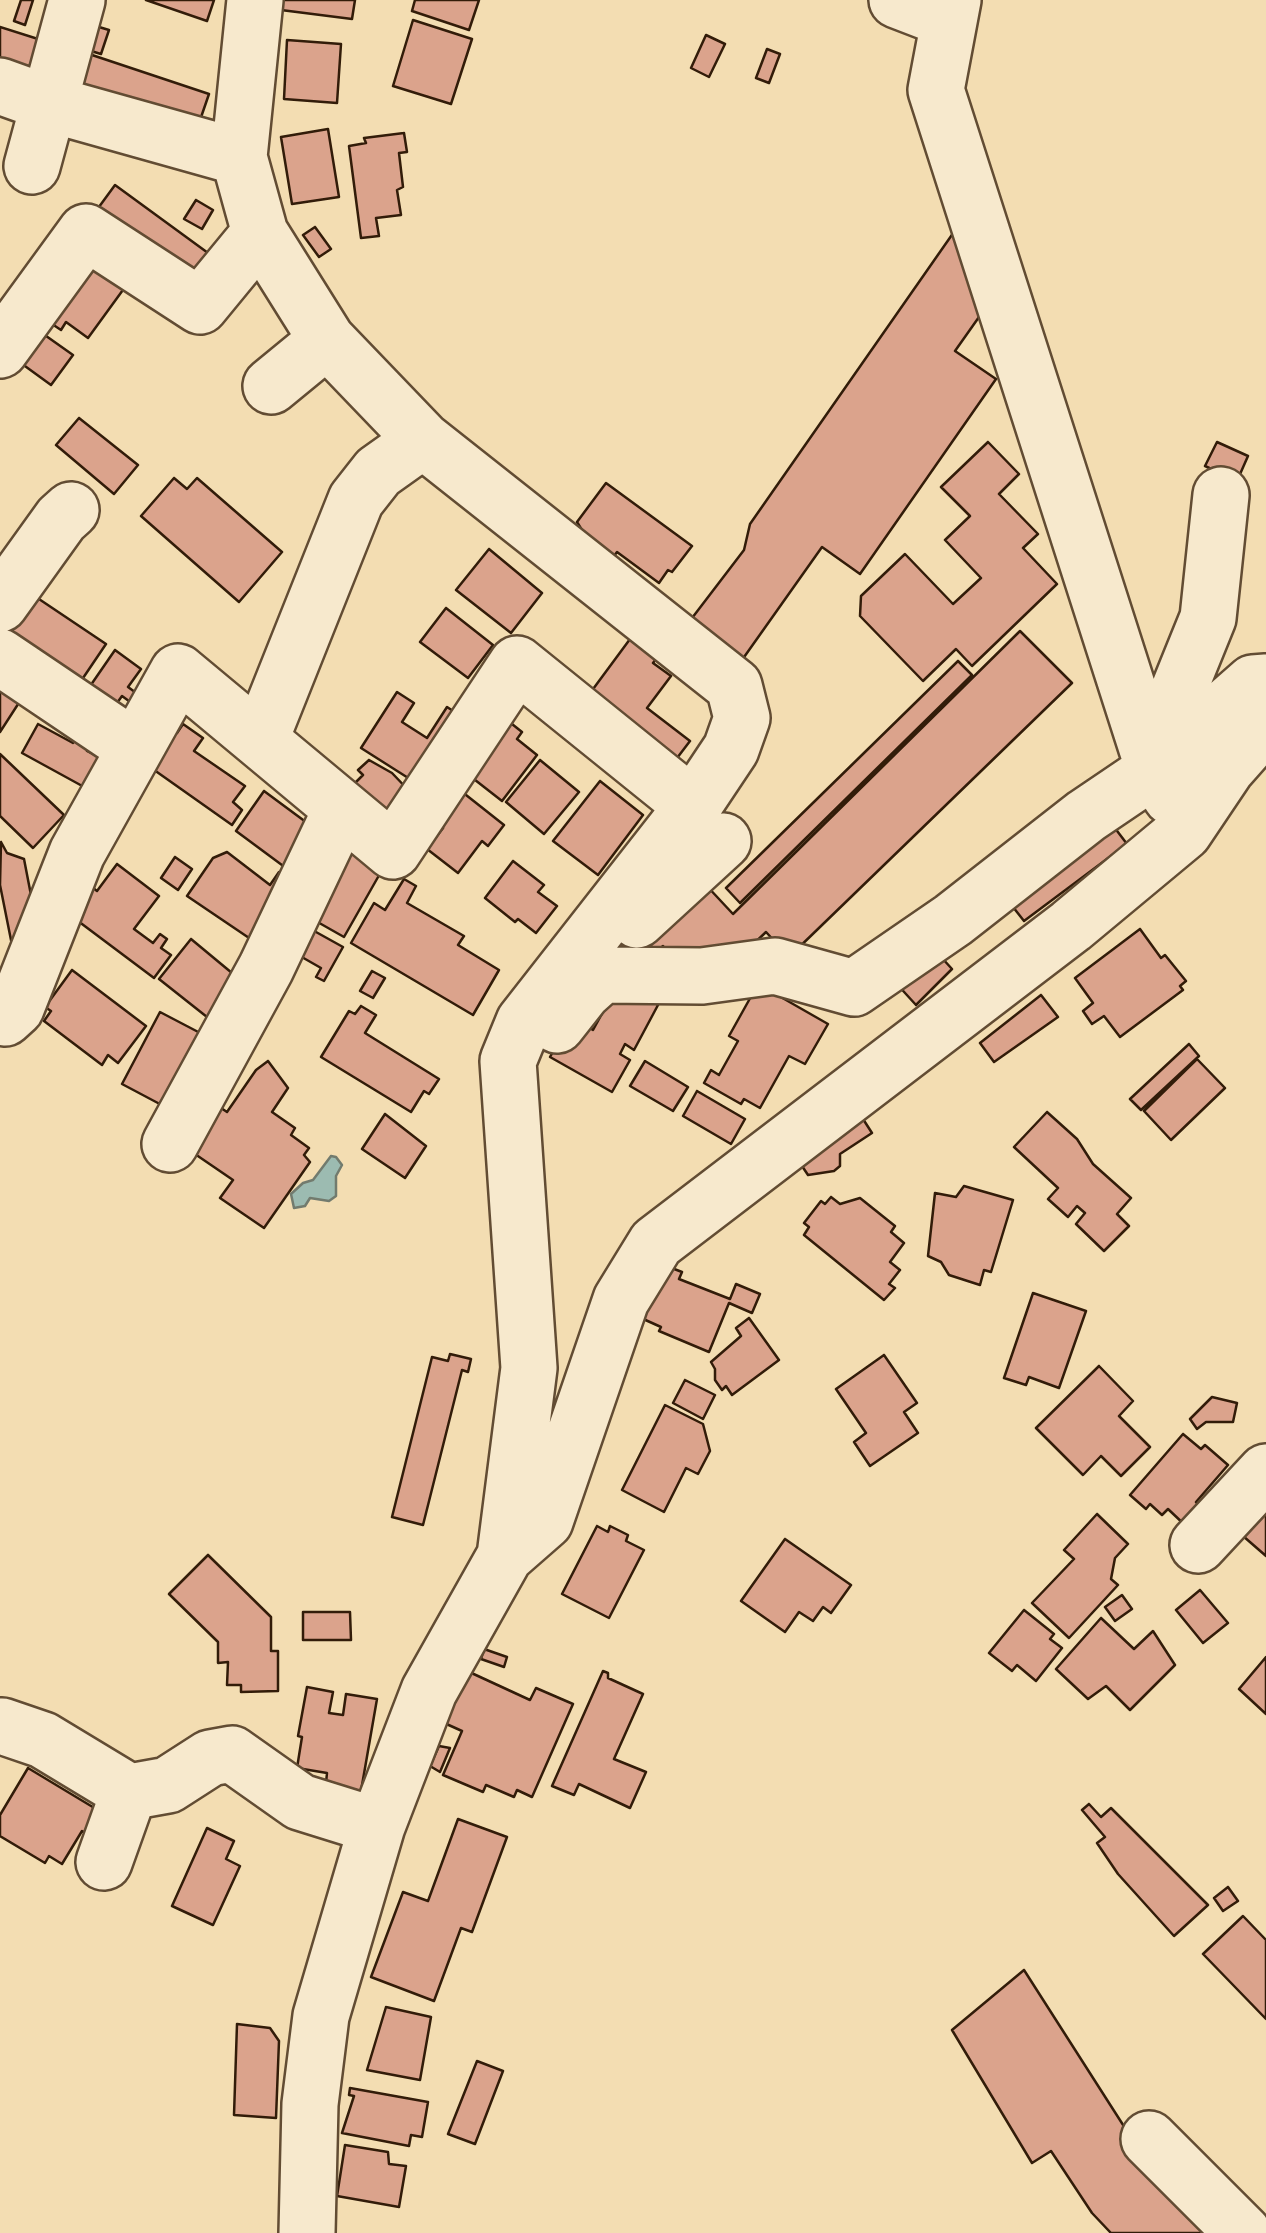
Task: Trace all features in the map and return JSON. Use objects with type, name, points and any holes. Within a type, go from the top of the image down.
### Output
[{"type":"street","points":[[32,166],[77,0]]},
{"type":"street","points":[[256,0],[240,158],[260,233],[327,340],[423,440],[734,686],[742,718],[708,824],[560,976],[524,1022],[508,1061],[529,1368],[505,1556]]},
{"type":"street","points":[[897,0],[951,10],[936,90],[1173,753],[1179,810],[1198,814]]},
{"type":"street","points":[[0,86],[240,158]]},
{"type":"street","points":[[0,350],[86,232],[200,306],[260,233]]},
{"type":"street","points":[[271,386],[327,340]]},
{"type":"street","points":[[261,738],[356,500],[378,472],[423,440]]},
{"type":"street","points":[[1173,753],[1182,718],[1178,692],[1208,618],[1221,495]]},
{"type":"street","points":[[0,604],[71,510]]},
{"type":"street","points":[[0,657],[134,748]]},
{"type":"street","points":[[6,1018],[16,1008],[77,852],[178,672],[393,851],[517,664],[708,824]]},
{"type":"street","points":[[510,1087],[582,992],[602,976],[702,976],[775,966],[854,988],[953,920],[1173,753],[1253,683],[1266,682]]},
{"type":"street","points":[[307,2233],[310,2104],[321,2016],[377,1826],[429,1691],[505,1556],[545,1521],[620,1300],[656,1242],[1071,926],[1198,814],[1227,768],[1266,724]]},
{"type":"street","points":[[170,1144],[266,968],[341,810]]},
{"type":"street","points":[[1180,887],[1195,862],[1198,814]]},
{"type":"street","points":[[1198,1545],[1266,1472]]},
{"type":"street","points":[[2,1726],[43,1740],[129,1792],[168,1785],[210,1758],[232,1754],[300,1802],[377,1826]]},
{"type":"street","points":[[104,1862],[129,1792]]},
{"type":"street","points":[[1149,2139],[1243,2233]]},
{"type":"water","points":[[331,1156],[342,1165],[336,1176],[336,1196],[329,1201],[310,1198],[305,1206],[294,1208],[291,1194],[313,1180]]},
{"type":"building","points":[[21,0],[33,0],[25,25],[14,21]]},
{"type":"building","points":[[146,0],[214,0],[207,21]]},
{"type":"building","points":[[283,0],[355,0],[352,19],[281,10]]},
{"type":"building","points":[[415,0],[479,0],[469,30],[412,11]]},
{"type":"building","points":[[413,20],[472,39],[451,104],[393,86]]},
{"type":"building","points":[[0,27],[57,45],[47,75],[0,60]]},
{"type":"building","points":[[99,27],[109,30],[101,54],[91,51]]},
{"type":"building","points":[[706,35],[725,44],[709,77],[691,68]]},
{"type":"building","points":[[287,40],[341,44],[337,103],[284,99]]},
{"type":"building","points":[[767,49],[780,54],[769,83],[756,78]]},
{"type":"building","points":[[77,50],[209,94],[198,126],[67,82]]},
{"type":"building","points":[[328,129],[339,197],[292,204],[281,137]]},
{"type":"building","points":[[404,133],[407,152],[399,153],[403,187],[397,190],[401,215],[376,218],[379,236],[361,238],[349,146],[366,143],[364,138]]},
{"type":"building","points":[[115,185],[219,261],[199,287],[96,211]]},
{"type":"building","points":[[196,200],[213,210],[202,229],[184,219]]},
{"type":"building","points":[[315,227],[331,249],[319,257],[303,235]]},
{"type":"building","points":[[956,229],[979,317],[955,351],[996,379],[860,574],[822,547],[742,660],[689,622],[744,550],[750,524]]},
{"type":"building","points":[[86,252],[128,283],[88,338],[66,322],[61,330],[46,320]]},
{"type":"building","points":[[32,326],[73,355],[51,385],[18,361]]},
{"type":"building","points":[[79,418],[138,465],[114,494],[56,445]]},
{"type":"building","points":[[988,442],[1019,474],[999,494],[1038,534],[1023,548],[1057,584],[972,666],[956,649],[923,681],[860,616],[861,596],[905,554],[953,604],[981,578],[945,540],[970,516],[941,487]]},
{"type":"building","points":[[1217,442],[1248,456],[1237,481],[1205,466]]},
{"type":"building","points":[[174,478],[187,489],[197,478],[282,552],[239,602],[141,516]]},
{"type":"building","points":[[606,483],[692,546],[659,583],[617,552],[614,556],[585,535],[577,522]]},
{"type":"building","points":[[489,549],[542,593],[511,633],[456,590]]},
{"type":"building","points":[[27,591],[106,644],[79,684],[1,630]]},
{"type":"building","points":[[446,608],[493,645],[468,678],[420,642]]},
{"type":"building","points":[[1020,631],[1072,683],[789,957],[766,932],[743,954],[673,957],[663,946],[653,954],[644,945],[705,884],[733,914]]},
{"type":"building","points":[[633,635],[659,655],[653,663],[671,676],[647,708],[690,741],[671,766],[582,704]]},
{"type":"building","points":[[115,650],[141,669],[128,687],[139,695],[133,704],[122,696],[112,710],[86,692]]},
{"type":"building","points":[[958,661],[972,675],[740,903],[726,888]]},
{"type":"building","points":[[0,674],[22,698],[0,732]]},
{"type":"building","points":[[397,692],[414,703],[402,722],[427,738],[447,707],[467,720],[424,788],[361,748]]},
{"type":"building","points":[[507,720],[522,732],[517,739],[537,755],[502,801],[461,769]]},
{"type":"building","points":[[38,724],[73,743],[81,729],[95,737],[87,751],[93,754],[100,740],[119,750],[95,793],[22,753]]},
{"type":"building","points":[[183,724],[203,738],[194,751],[245,786],[233,802],[242,810],[232,825],[140,760],[165,725],[177,733]]},
{"type":"building","points":[[0,754],[64,815],[33,848],[0,816]]},
{"type":"building","points":[[369,760],[392,773],[414,796],[393,831],[348,790],[363,775],[358,770]]},
{"type":"building","points":[[540,760],[579,792],[544,834],[506,802]]},
{"type":"building","points":[[600,781],[643,815],[598,875],[553,841]]},
{"type":"building","points":[[264,791],[318,831],[290,871],[236,831]]},
{"type":"building","points":[[461,791],[504,825],[488,846],[482,841],[458,873],[427,849],[443,828],[436,823]]},
{"type":"building","points":[[1105,815],[1127,844],[1024,921],[1002,893]]},
{"type":"building","points":[[1,842],[7,853],[24,859],[36,921],[15,960],[0,885]]},
{"type":"building","points":[[343,843],[386,863],[344,937],[314,920]]},
{"type":"building","points":[[227,852],[270,885],[279,872],[291,880],[255,942],[187,896],[213,858]]},
{"type":"building","points":[[175,857],[192,869],[178,890],[161,878]]},
{"type":"building","points":[[513,861],[544,885],[538,892],[557,906],[536,933],[485,898]]},
{"type":"building","points":[[117,864],[159,896],[134,929],[153,943],[160,934],[167,939],[161,948],[171,955],[154,978],[66,912],[80,878],[97,891]]},
{"type":"building","points":[[404,879],[416,886],[407,903],[464,936],[458,945],[499,970],[473,1015],[351,943],[374,903],[385,910]]},
{"type":"building","points":[[307,927],[343,947],[324,981],[316,977],[321,968],[293,952]]},
{"type":"building","points":[[1140,929],[1161,958],[1165,955],[1186,981],[1180,986],[1183,990],[1120,1037],[1104,1016],[1092,1024],[1083,1011],[1093,1003],[1075,978]]},
{"type":"building","points":[[191,939],[238,978],[207,1017],[159,979]]},
{"type":"building","points":[[932,947],[952,969],[916,1005],[895,982]]},
{"type":"building","points":[[72,970],[146,1026],[118,1063],[108,1055],[102,1065],[44,1021],[51,1011],[45,1007]]},
{"type":"building","points":[[372,971],[385,978],[373,998],[360,991]]},
{"type":"building","points":[[758,984],[828,1024],[805,1064],[789,1056],[760,1108],[744,1099],[741,1104],[704,1083],[711,1070],[719,1075],[738,1041],[729,1036]]},
{"type":"building","points":[[625,986],[658,1005],[634,1050],[625,1044],[620,1054],[630,1060],[612,1092],[550,1057],[572,1018],[593,1030],[610,999]]},
{"type":"building","points":[[1041,995],[1058,1017],[994,1062],[980,1043]]},
{"type":"building","points":[[361,1006],[376,1015],[365,1033],[439,1079],[429,1094],[424,1091],[411,1112],[321,1057],[349,1011],[355,1014]]},
{"type":"building","points":[[160,1012],[204,1035],[173,1111],[122,1084]]},
{"type":"building","points":[[1189,1044],[1199,1056],[1141,1110],[1130,1099]]},
{"type":"building","points":[[1197,1059],[1225,1088],[1171,1140],[1144,1111]]},
{"type":"building","points":[[268,1061],[288,1088],[272,1112],[295,1128],[291,1135],[309,1148],[304,1155],[310,1162],[264,1228],[220,1198],[233,1180],[192,1152],[215,1104],[227,1112],[256,1070]]},
{"type":"building","points":[[645,1061],[688,1087],[673,1111],[630,1086]]},
{"type":"building","points":[[697,1091],[745,1119],[731,1144],[683,1116]]},
{"type":"building","points":[[1047,1112],[1077,1139],[1093,1164],[1131,1198],[1117,1214],[1129,1226],[1104,1251],[1076,1224],[1085,1213],[1077,1206],[1068,1217],[1048,1199],[1058,1188],[1014,1147]]},
{"type":"building","points":[[385,1114],[426,1146],[405,1178],[362,1149]]},
{"type":"building","points":[[863,1119],[872,1133],[840,1154],[840,1166],[834,1171],[808,1175],[800,1163]]},
{"type":"building","points":[[964,1186],[1013,1200],[991,1272],[984,1270],[980,1285],[949,1275],[941,1262],[928,1256],[935,1193],[956,1197]]},
{"type":"building","points":[[831,1197],[840,1204],[860,1198],[895,1226],[891,1232],[904,1243],[890,1262],[900,1270],[889,1284],[895,1288],[884,1300],[804,1235],[809,1227],[804,1223],[821,1201],[825,1204]]},
{"type":"building","points":[[669,1267],[682,1272],[679,1279],[730,1299],[736,1284],[760,1294],[752,1313],[729,1303],[709,1352],[659,1331],[661,1327],[641,1318]]},
{"type":"building","points":[[1033,1293],[1086,1311],[1059,1388],[1029,1377],[1026,1385],[1004,1378]]},
{"type":"building","points":[[749,1318],[779,1360],[732,1395],[715,1380],[711,1362],[741,1336],[736,1328]]},
{"type":"building","points":[[450,1354],[471,1359],[468,1372],[462,1370],[423,1525],[392,1517],[432,1357],[448,1361]]},
{"type":"building","points":[[884,1355],[917,1403],[904,1412],[918,1433],[870,1466],[854,1442],[866,1433],[836,1389]]},
{"type":"building","points":[[1099,1366],[1133,1401],[1119,1416],[1150,1447],[1121,1476],[1101,1456],[1083,1475],[1036,1428]]},
{"type":"building","points":[[685,1380],[715,1395],[703,1419],[673,1403]]},
{"type":"building","points":[[1212,1397],[1237,1403],[1233,1422],[1206,1422],[1197,1429],[1190,1419]]},
{"type":"building","points":[[665,1405],[703,1424],[710,1451],[698,1474],[686,1468],[664,1512],[622,1490]]},
{"type":"building","points":[[1183,1434],[1201,1449],[1205,1445],[1228,1465],[1196,1502],[1203,1509],[1187,1527],[1168,1509],[1162,1515],[1150,1504],[1146,1509],[1130,1495]]},
{"type":"building","points":[[1266,1510],[1266,1556],[1243,1536]]},
{"type":"building","points":[[1097,1514],[1128,1544],[1115,1558],[1111,1579],[1118,1585],[1069,1638],[1032,1603],[1074,1559],[1064,1550]]},
{"type":"building","points":[[597,1526],[608,1532],[610,1526],[628,1535],[626,1541],[644,1550],[609,1618],[562,1594]]},
{"type":"building","points":[[785,1539],[851,1585],[831,1613],[823,1607],[813,1621],[799,1612],[785,1632],[741,1601]]},
{"type":"building","points":[[208,1555],[271,1617],[271,1651],[278,1651],[278,1691],[241,1692],[241,1685],[227,1685],[228,1662],[218,1663],[218,1642],[169,1594]]},
{"type":"building","points":[[1200,1590],[1228,1623],[1203,1643],[1176,1610]]},
{"type":"building","points":[[1122,1595],[1132,1609],[1115,1621],[1105,1607]]},
{"type":"building","points":[[1024,1610],[1054,1634],[1050,1639],[1062,1648],[1036,1681],[1017,1665],[1012,1671],[989,1653]]},
{"type":"building","points":[[303,1612],[350,1612],[351,1640],[303,1640]]},
{"type":"building","points":[[1101,1618],[1134,1649],[1153,1631],[1175,1665],[1130,1710],[1106,1686],[1088,1699],[1056,1669]]},
{"type":"building","points":[[484,1649],[507,1657],[504,1667],[481,1659]]},
{"type":"building","points":[[1266,1657],[1266,1714],[1239,1689]]},
{"type":"building","points":[[465,1670],[530,1700],[536,1688],[573,1704],[532,1797],[517,1790],[514,1797],[486,1785],[483,1792],[443,1775],[462,1731],[442,1722]]},
{"type":"building","points":[[603,1671],[608,1678],[643,1694],[614,1759],[646,1772],[630,1808],[579,1784],[574,1795],[552,1786]]},
{"type":"building","points":[[307,1687],[333,1692],[329,1713],[343,1715],[346,1694],[377,1699],[361,1791],[351,1789],[350,1795],[326,1783],[327,1773],[297,1768]]},
{"type":"building","points":[[439,1746],[450,1748],[440,1772],[430,1766]]},
{"type":"building","points":[[28,1768],[101,1812],[88,1834],[82,1831],[62,1864],[49,1856],[45,1863],[0,1836],[0,1815]]},
{"type":"building","points":[[1089,1804],[1101,1817],[1111,1808],[1208,1905],[1174,1936],[1118,1874],[1097,1843],[1105,1837],[1082,1810]]},
{"type":"building","points":[[458,1819],[507,1837],[472,1932],[461,1928],[434,2001],[371,1977],[403,1892],[428,1901]]},
{"type":"building","points":[[207,1828],[234,1841],[226,1859],[240,1866],[213,1925],[172,1906]]},
{"type":"building","points":[[1228,1887],[1238,1901],[1223,1911],[1214,1898]]},
{"type":"building","points":[[1243,1916],[1266,1940],[1266,2019],[1203,1954]]},
{"type":"building","points":[[1024,1970],[1141,2153],[1220,2233],[1111,2233],[1092,2213],[1051,2151],[1032,2163],[952,2030]]},
{"type":"building","points":[[386,2007],[431,2017],[420,2080],[367,2070]]},
{"type":"building","points":[[237,2024],[270,2028],[279,2041],[276,2118],[234,2115]]},
{"type":"building","points":[[477,2061],[503,2071],[475,2144],[448,2134]]},
{"type":"building","points":[[350,2088],[428,2102],[422,2137],[411,2135],[409,2146],[342,2133],[354,2096],[349,2095]]},
{"type":"building","points":[[345,2145],[388,2152],[389,2164],[406,2166],[399,2207],[337,2196]]}]
